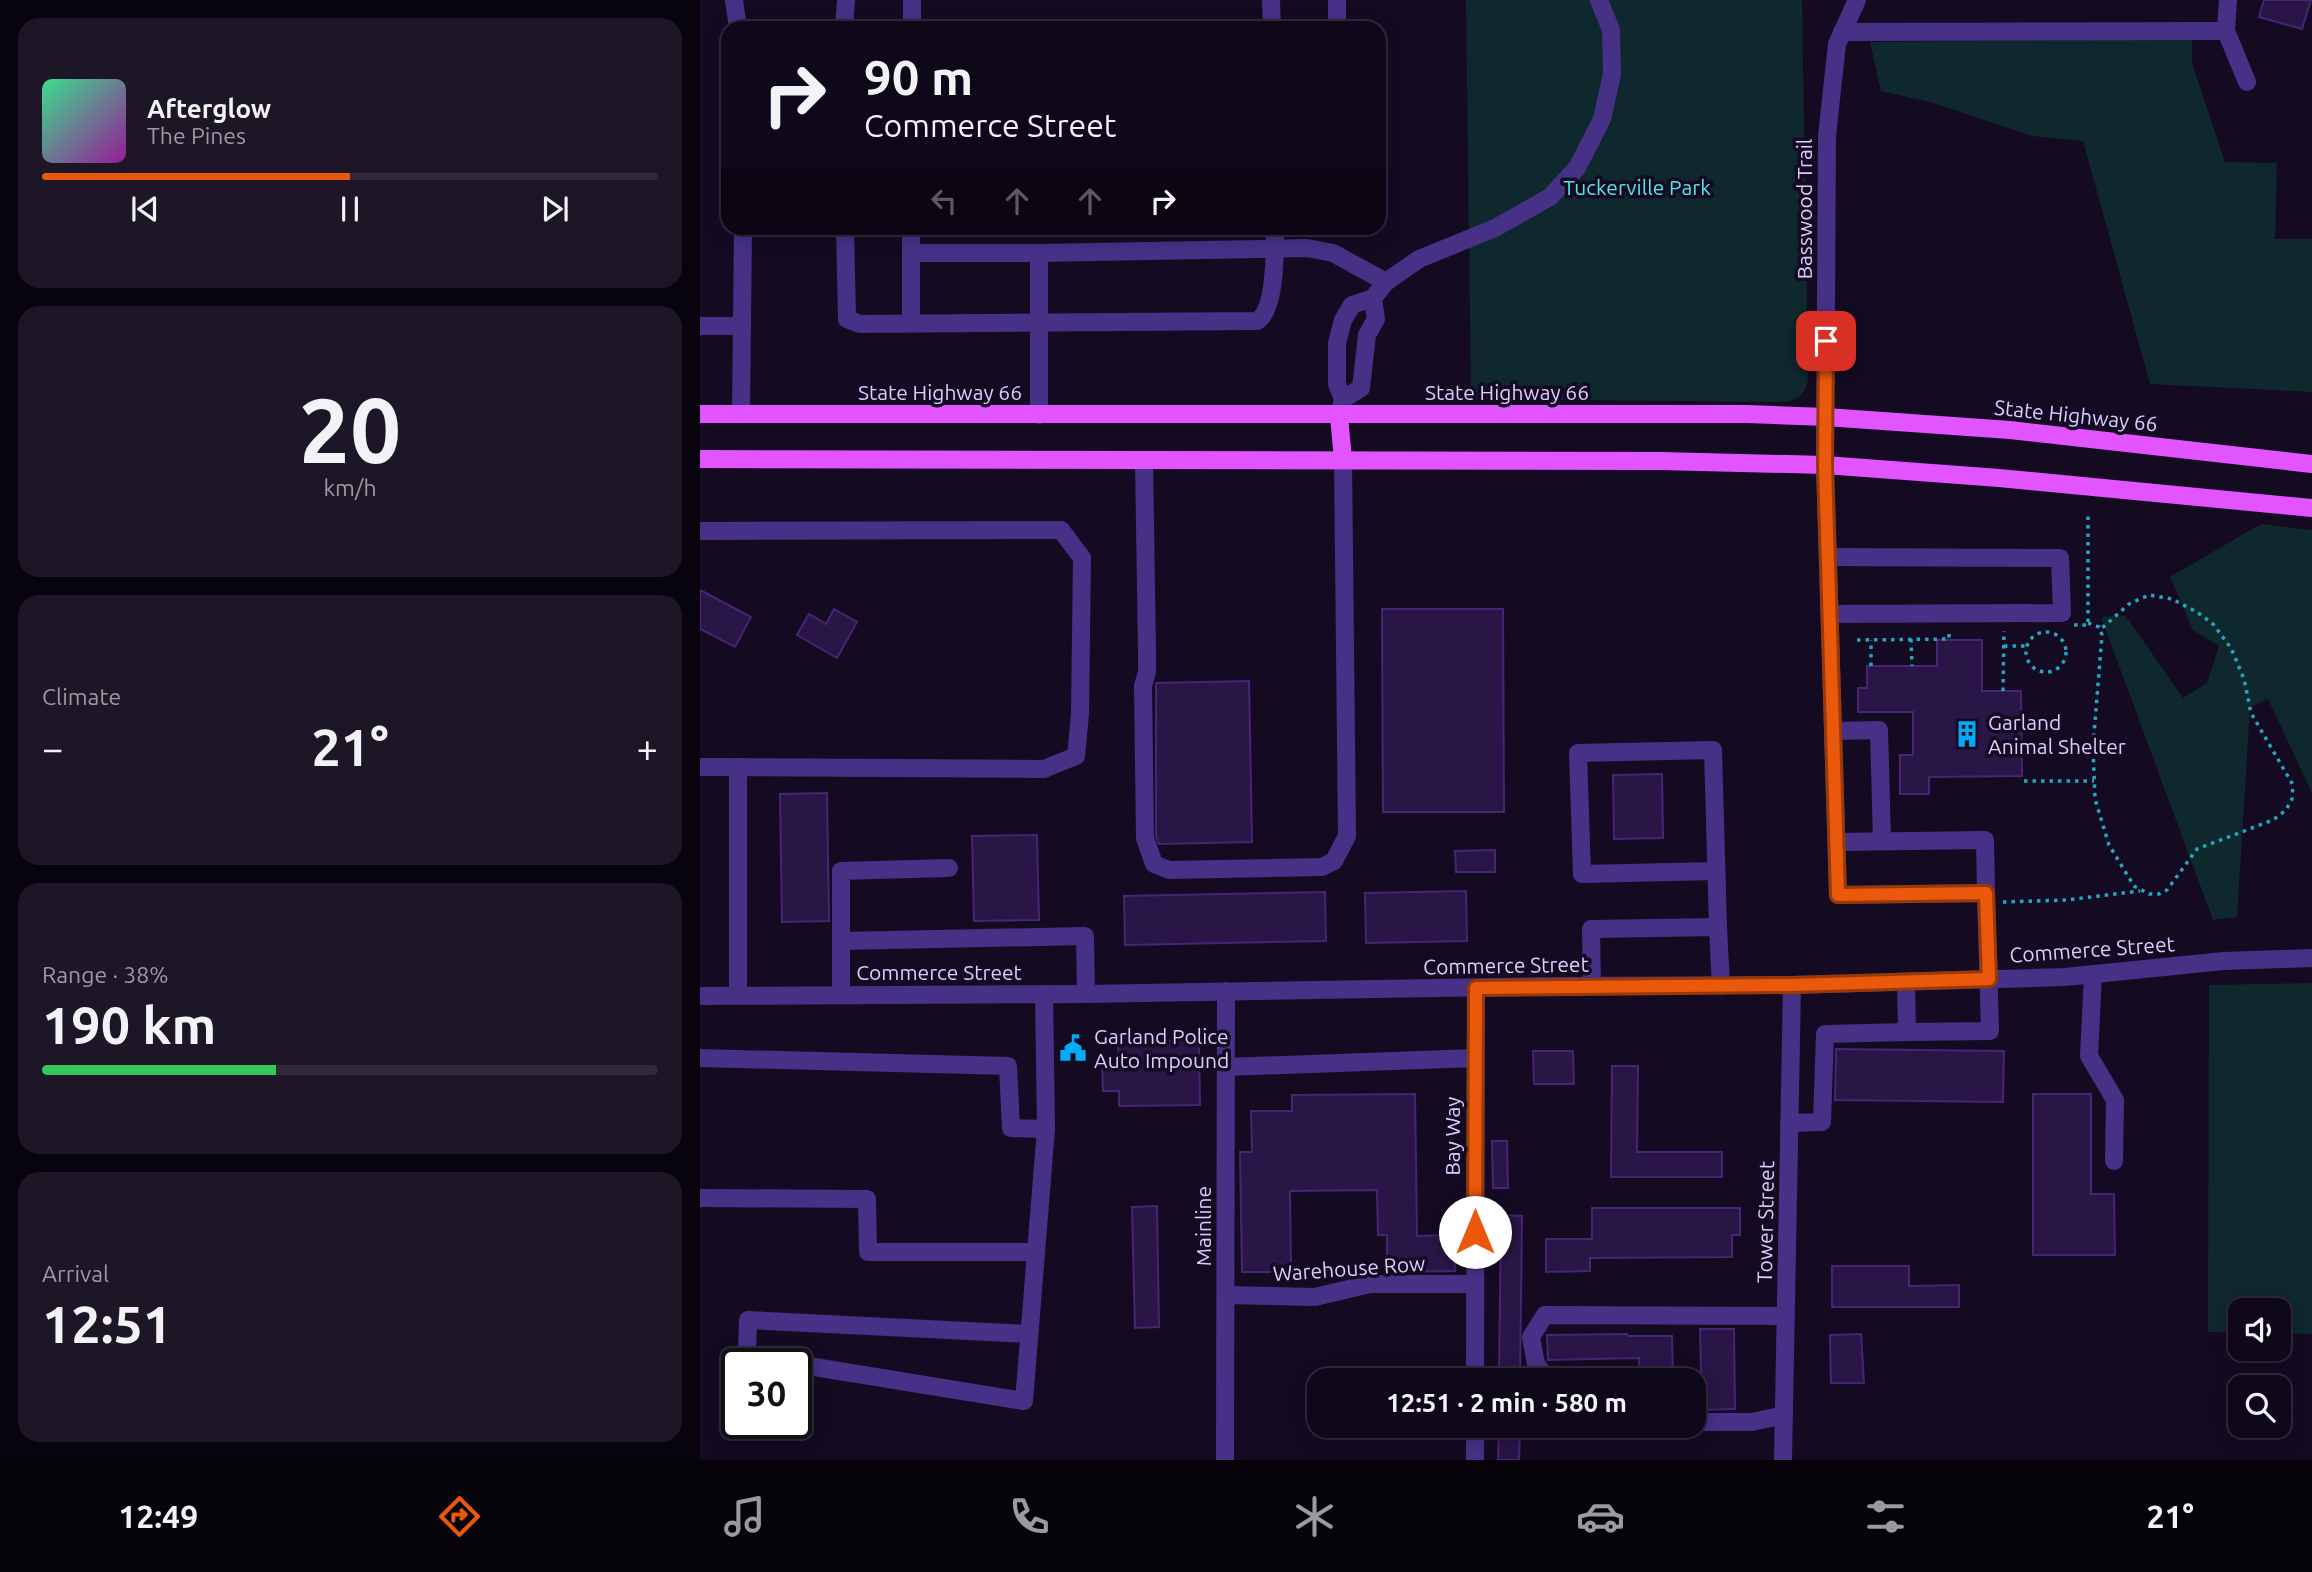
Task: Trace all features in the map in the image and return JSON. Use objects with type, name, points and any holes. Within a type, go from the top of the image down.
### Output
[{"type":"main road","name":"State Highway 66","points":[[700,414],[1039,415],[1341,407],[1747,414],[2010,430],[2312,464]]},
{"type":"main road","points":[[1341,407],[1343,460]]},
{"type":"main road","points":[[700,459],[1660,461],[1825,465],[1999,478],[2312,508]]},
{"type":"street","points":[[734,0],[737,21]]},
{"type":"street","points":[[844,21],[846,0]]},
{"type":"street","points":[[912,0],[912,21]]},
{"type":"street","points":[[1271,0],[1272,21]]},
{"type":"street","points":[[1337,0],[1337,21]]},
{"type":"street","points":[[1341,407],[1337,384],[1337,343],[1343,320],[1352,305],[1373,298],[1386,282],[1419,259],[1495,228],[1550,197],[1577,168],[1602,119],[1612,74],[1611,30],[1599,0]]},
{"type":"street","name":"Basswood Trail","points":[[1857,0],[1837,44],[1827,136],[1825,465],[1838,895],[1986,893]]},
{"type":"street","points":[[2228,0],[2226,31],[2247,82]]},
{"type":"street","points":[[1842,32],[2226,31]]},
{"type":"street","points":[[741,414],[743,235]]},
{"type":"street","points":[[845,235],[847,319],[860,324],[1257,321],[1264,317],[1269,303],[1275,235]]},
{"type":"street","points":[[911,235],[911,323]]},
{"type":"street","points":[[911,253],[1307,248],[1333,253],[1386,282]]},
{"type":"street","points":[[1039,253],[1039,415]]},
{"type":"street","points":[[1341,407],[1361,388],[1367,335],[1376,319],[1373,298]]},
{"type":"street","points":[[700,326],[742,326]]},
{"type":"street","points":[[1144,460],[1147,652],[1147,671],[1143,686],[1145,838],[1154,864],[1169,870],[1322,867],[1334,861],[1347,836],[1343,460]]},
{"type":"street","points":[[700,531],[1061,530],[1082,558],[1080,714],[1076,756],[1044,769],[700,767]]},
{"type":"street","points":[[1828,557],[2060,558],[2062,613],[1830,614]]},
{"type":"street","points":[[1833,731],[1879,730],[1882,841]]},
{"type":"street","points":[[1716,871],[1582,874],[1578,753],[1713,750],[1721,986]]},
{"type":"street","points":[[738,767],[738,996]]},
{"type":"street","points":[[1789,1123],[1822,1122],[1825,1034],[1990,1031],[1985,840],[1837,842]]},
{"type":"street","points":[[841,995],[841,871],[949,868]]},
{"type":"street","points":[[1592,986],[1591,929],[1718,927]]},
{"type":"street","points":[[841,941],[1085,936],[1086,994]]},
{"type":"street","name":"Commerce Street","points":[[700,996],[1792,985],[2094,974],[2224,961],[2312,958]]},
{"type":"street","points":[[2094,974],[2090,1056],[2115,1100],[2114,1161]]},
{"type":"street","points":[[1906,982],[1907,1032]]},
{"type":"street","name":"Tower Street","points":[[1783,1460],[1792,985]]},
{"type":"street","name":"Bay Way","points":[[1475,1368],[1476,988]]},
{"type":"street","name":"Mainline","points":[[1225,1460],[1226,992]]},
{"type":"street","points":[[812,1366],[1024,1401],[1046,1129],[1044,994]]},
{"type":"street","points":[[700,1058],[1008,1066],[1011,1128],[1046,1129]]},
{"type":"street","points":[[1226,1067],[1475,1058]]},
{"type":"street","points":[[700,1198],[867,1199],[868,1252],[1035,1252]]},
{"type":"street","name":"Warehouse Row","points":[[1226,1295],[1315,1297],[1370,1284],[1475,1284]]},
{"type":"street","points":[[1539,1368],[1531,1337],[1545,1315],[1786,1316]]},
{"type":"street","points":[[747,1348],[748,1320],[1029,1334]]},
{"type":"street","points":[[1706,1422],[1752,1422],[1784,1415]]},
{"type":"street","points":[[1475,1438],[1475,1460]]},
{"type":"path","points":[[2003,902],[2066,900],[2140,891],[2160,894],[2167,890],[2197,849],[2273,820],[2286,810],[2292,799],[2293,785],[2251,713],[2244,679],[2231,648],[2213,624],[2197,612],[2172,599],[2149,595],[2129,604],[2101,629],[2099,693],[2093,747],[2095,799],[2109,845],[2134,886],[2140,891]]},
{"type":"path","points":[[2088,623],[2101,629]]},
{"type":"path","points":[[2003,691],[2004,625]]},
{"type":"path","points":[[2048,632],[2064,643],[2066,656],[2059,667],[2047,672],[2041,671],[2030,664],[2027,646],[2035,635],[2048,632]]},
{"type":"path","points":[[1911,639],[1912,666]]},
{"type":"path","points":[[1857,640],[1941,639]]},
{"type":"path","points":[[1871,640],[1871,666]]},
{"type":"path","points":[[2004,646],[2027,646]]},
{"type":"path","points":[[2024,782],[2094,781]]},
{"type":"green space","name":"Tuckerville Park","points":[[1466,0],[1802,0],[1808,379],[1805,390],[1799,397],[1779,402],[1471,399]]},
{"type":"green space","points":[[2192,39],[2192,63],[2225,162],[2277,163],[2275,239],[2312,239],[2312,392],[2150,384],[2083,141],[2032,136],[1934,103],[1881,91],[1870,42]]},
{"type":"green space","points":[[2261,524],[2312,530],[2312,793],[2268,699],[2250,707],[2237,917],[2213,920],[2101,617],[2126,616],[2183,698],[2207,683],[2219,646],[2193,630],[2170,577]]},
{"type":"green space","points":[[2312,983],[2312,1334],[2291,1333],[2291,1298],[2228,1298],[2228,1332],[2208,1332],[2209,985]]},
{"type":"building","points":[[2264,0],[2311,0],[2302,29],[2259,17]]},
{"type":"building","points":[[700,590],[751,617],[735,647],[700,629]]},
{"type":"building","points":[[834,609],[857,622],[837,658],[797,635],[809,614],[826,624]]},
{"type":"building","points":[[1382,609],[1503,609],[1504,812],[1383,812]]},
{"type":"building","name":"Garland Animal Shelter","points":[[1937,640],[1982,640],[1982,691],[2021,691],[2022,776],[1929,777],[1929,794],[1900,794],[1900,755],[1913,755],[1913,712],[1858,712],[1858,688],[1867,688],[1867,666],[1937,666]]},
{"type":"building","points":[[1249,681],[1252,842],[1159,844],[1156,836],[1156,683]]},
{"type":"building","points":[[1662,774],[1663,838],[1614,839],[1613,775]]},
{"type":"building","points":[[827,793],[829,921],[782,922],[780,794]]},
{"type":"building","points":[[1037,835],[1039,920],[974,921],[972,836]]},
{"type":"building","points":[[1495,850],[1495,872],[1456,872],[1455,851]]},
{"type":"building","points":[[1466,891],[1467,941],[1366,943],[1365,893]]},
{"type":"building","points":[[1325,892],[1326,941],[1125,945],[1124,896]]},
{"type":"building","points":[[1199,1040],[1200,1105],[1119,1106],[1119,1091],[1103,1091],[1102,1059],[1119,1059],[1118,1042]]},
{"type":"building","points":[[1836,1049],[2004,1051],[2003,1102],[1835,1100]]},
{"type":"building","points":[[1533,1051],[1573,1051],[1574,1084],[1534,1084]]},
{"type":"building","points":[[1612,1066],[1638,1066],[1637,1152],[1722,1152],[1722,1177],[1611,1177]]},
{"type":"building","points":[[1415,1094],[1417,1236],[1454,1235],[1455,1271],[1387,1272],[1387,1235],[1378,1235],[1377,1190],[1290,1191],[1291,1272],[1242,1272],[1240,1152],[1252,1152],[1251,1111],[1292,1111],[1292,1095]]},
{"type":"building","points":[[2033,1094],[2091,1094],[2091,1194],[2114,1194],[2115,1255],[2033,1255]]},
{"type":"building","points":[[1492,1141],[1507,1141],[1508,1188],[1493,1188]]},
{"type":"building","points":[[1157,1206],[1159,1327],[1135,1328],[1132,1207]]},
{"type":"building","points":[[1592,1208],[1740,1208],[1740,1235],[1732,1235],[1732,1257],[1590,1258],[1590,1271],[1546,1272],[1546,1239],[1592,1239]]},
{"type":"building","points":[[1501,1215],[1522,1216],[1520,1368],[1499,1368]]},
{"type":"building","points":[[1832,1266],[1909,1266],[1909,1286],[1959,1285],[1959,1307],[1832,1307]]},
{"type":"building","points":[[1700,1329],[1734,1329],[1735,1409],[1706,1410],[1706,1368],[1701,1368]]},
{"type":"building","points":[[1861,1334],[1864,1383],[1831,1383],[1830,1335]]},
{"type":"building","points":[[1547,1335],[1672,1336],[1673,1368],[1639,1368],[1639,1358],[1548,1360]]},
{"type":"building","points":[[1499,1438],[1520,1438],[1519,1460],[1498,1460]]},
{"type":"place","name":"Garland Animal Shelter","points":[[1967,734]]},
{"type":"place","name":"Garland Police Auto Impound","points":[[1073,1048]]},
{"type":"route","points":[[1475,1232],[1476,988],[1792,985],[1989,979],[1986,893],[1838,895],[1825,465],[1826,341]]}]
